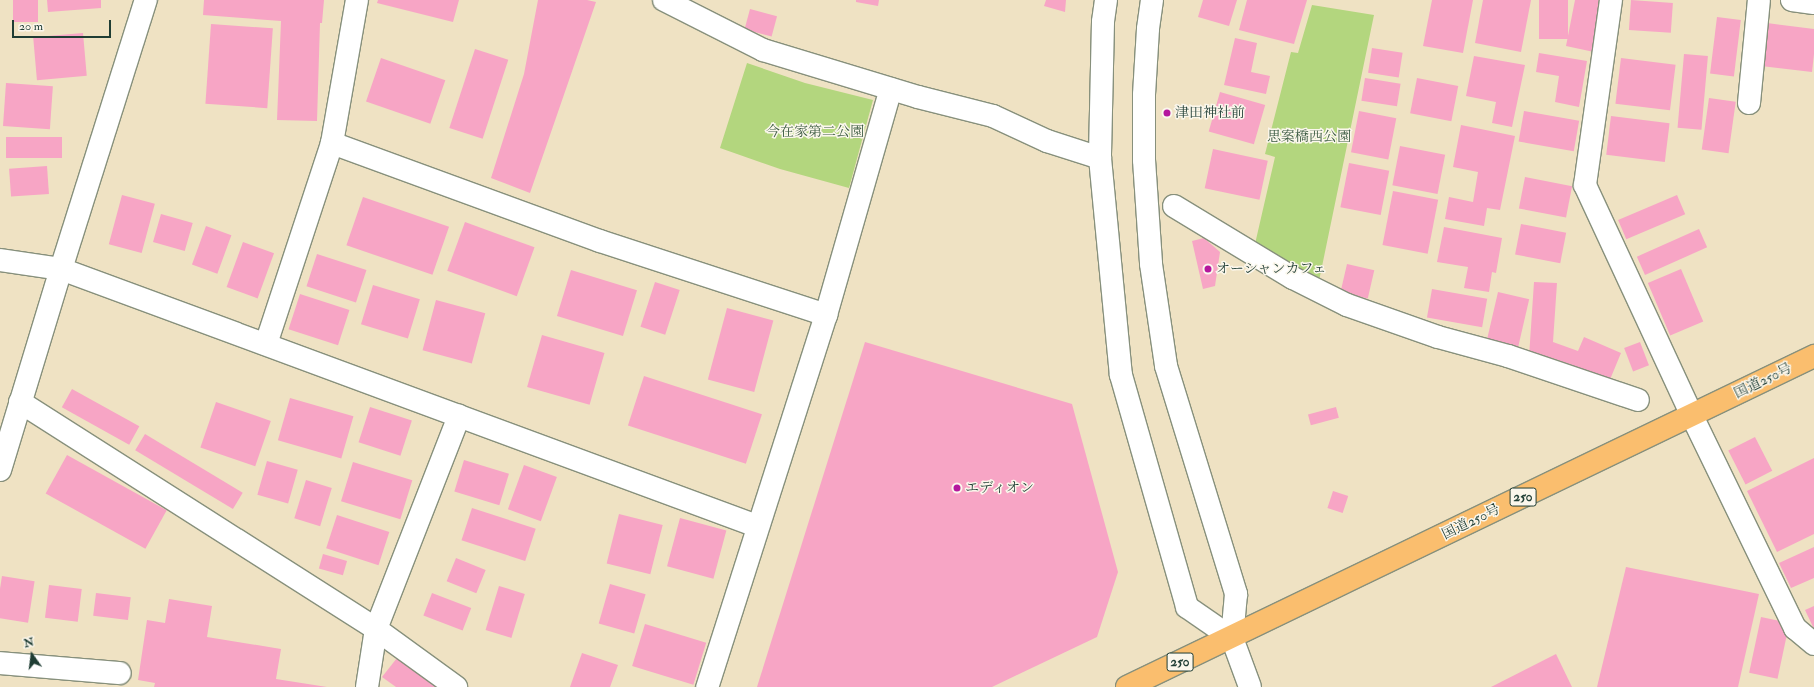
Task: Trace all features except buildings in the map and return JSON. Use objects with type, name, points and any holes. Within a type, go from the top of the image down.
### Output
[{"type":"highway","name":"国道250号","points":[[1127,687],[1232,638],[1814,356]]},
{"type":"street","points":[[0,470],[61,269],[146,0]]},
{"type":"street","points":[[266,344],[332,143],[357,0]]},
{"type":"street","points":[[664,0],[763,50],[891,89],[993,116],[1047,141],[1100,158]]},
{"type":"street","points":[[1106,0],[1103,22],[1100,158],[1121,375],[1187,607],[1232,638]]},
{"type":"street","points":[[1152,0],[1148,29],[1144,95],[1144,160],[1151,264],[1166,366],[1236,594],[1232,638],[1250,687]]},
{"type":"street","points":[[1611,0],[1585,185],[1692,416],[1795,628],[1814,644]]},
{"type":"street","points":[[1749,103],[1759,0]]},
{"type":"street","points":[[1792,0],[1814,3]]},
{"type":"street","points":[[707,687],[757,526],[826,315],[891,89]]},
{"type":"street","points":[[332,143],[600,241],[826,315]]},
{"type":"street","points":[[1174,206],[1293,278],[1347,305],[1438,337],[1508,356],[1638,400]]},
{"type":"street","points":[[0,260],[61,269],[757,526]]},
{"type":"street","points":[[20,402],[376,629],[456,687]]},
{"type":"street","points":[[367,687],[376,629],[460,416]]},
{"type":"street","points":[[0,663],[120,673]]},
{"type":"green space","name":"思案橋西公園","points":[[1312,5],[1374,15],[1319,281],[1255,244],[1275,157],[1265,154],[1291,52],[1298,53]]},
{"type":"green space","name":"今在家第二公園","points":[[747,63],[805,83],[873,100],[849,188],[780,169],[720,148]]},
{"type":"place","name":"津田神社前","points":[[1167,113]]},
{"type":"place","name":"オーシャンカフェ","points":[[1208,269]]},
{"type":"place","name":"エディオン","points":[[957,488]]}]
